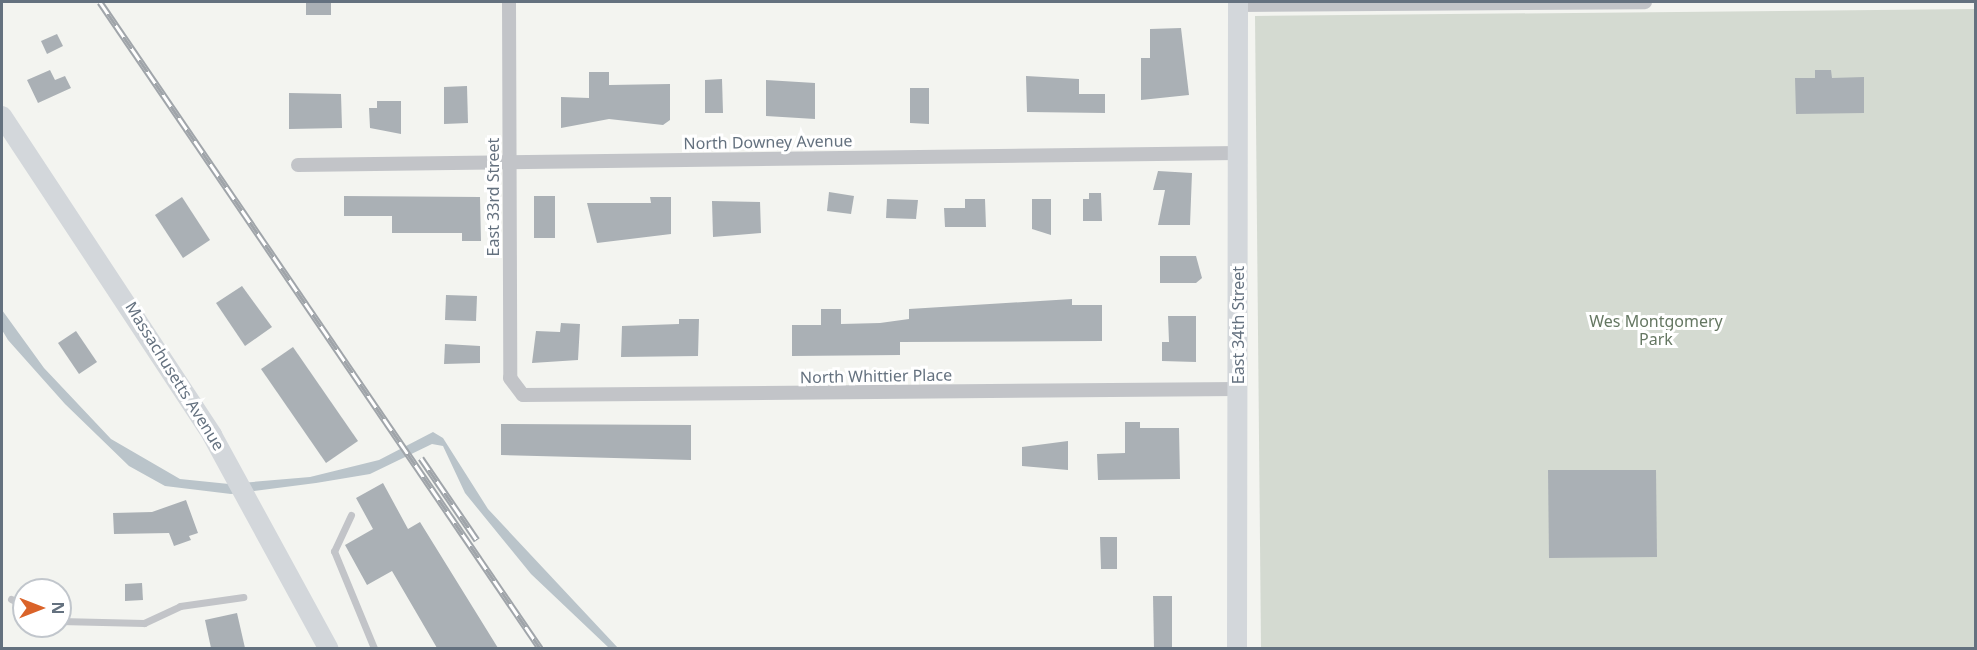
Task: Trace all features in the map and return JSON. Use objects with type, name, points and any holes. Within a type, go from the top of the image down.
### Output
[{"type":"main road","name":"East 34th Street","points":[[1237,648],[1238,4]]},
{"type":"main road","name":"Massachusetts Avenue","points":[[2,116],[132,307],[232,468],[328,648]]},
{"type":"street","name":"East 33rd Street","points":[[509,2],[510,378],[516,391]]},
{"type":"street","points":[[1238,4],[1645,2]]},
{"type":"street","name":"North Downey Avenue","points":[[298,165],[1238,153]]},
{"type":"street","name":"North Whittier Place","points":[[516,391],[531,396],[1238,389]]},
{"type":"lane","points":[[351,515],[334,551],[374,648]]},
{"type":"lane","points":[[72,621],[144,623],[180,606],[243,597]]},
{"type":"green space","name":"Wes Montgomery Park","points":[[1975,9],[1975,648],[1261,648],[1255,16]]},
{"type":"shaded area","points":[[2,310],[44,368],[111,439],[180,479],[229,484],[310,477],[379,460],[433,432],[443,438],[488,509],[618,648],[609,648],[531,574],[465,493],[443,446],[432,444],[370,474],[316,483],[231,494],[165,486],[129,466],[65,404],[8,340],[2,330]]},
{"type":"building","points":[[306,2],[331,2],[331,15],[306,15]]},
{"type":"building","points":[[1181,28],[1189,95],[1141,100],[1141,58],[1150,58],[1150,29]]},
{"type":"building","points":[[57,34],[63,46],[47,54],[41,41]]},
{"type":"building","points":[[50,70],[55,80],[65,76],[71,88],[38,103],[27,80]]},
{"type":"building","points":[[1815,70],[1831,70],[1832,78],[1864,77],[1864,113],[1796,114],[1795,78],[1815,78]]},
{"type":"building","points":[[589,72],[609,72],[609,85],[670,84],[670,120],[663,125],[609,119],[561,128],[561,97],[589,98]]},
{"type":"building","points":[[1026,76],[1079,79],[1079,94],[1105,94],[1105,113],[1027,112]]},
{"type":"building","points":[[722,79],[723,113],[705,113],[705,80]]},
{"type":"building","points":[[766,80],[815,83],[815,119],[766,116]]},
{"type":"building","points":[[467,86],[468,123],[444,124],[444,87]]},
{"type":"building","points":[[910,88],[929,88],[929,124],[910,123]]},
{"type":"building","points":[[289,93],[341,94],[342,128],[289,129]]},
{"type":"building","points":[[377,101],[401,101],[401,134],[370,128],[369,108],[377,108]]},
{"type":"building","points":[[1158,171],[1192,173],[1190,225],[1158,225],[1165,190],[1153,190]]},
{"type":"building","points":[[829,192],[854,196],[851,214],[827,211]]},
{"type":"building","points":[[1089,193],[1101,193],[1102,221],[1083,221],[1083,199],[1089,199]]},
{"type":"building","points":[[344,196],[480,197],[481,241],[462,241],[462,233],[392,233],[392,216],[344,216]]},
{"type":"building","points":[[534,196],[555,196],[555,238],[534,238]]},
{"type":"building","points":[[182,197],[210,240],[183,258],[155,215]]},
{"type":"building","points":[[650,197],[671,197],[671,234],[597,243],[587,203],[651,203]]},
{"type":"building","points":[[887,199],[918,200],[916,219],[886,218]]},
{"type":"building","points":[[965,199],[985,199],[986,227],[945,227],[944,208],[965,208]]},
{"type":"building","points":[[1032,199],[1051,199],[1051,235],[1032,229]]},
{"type":"building","points":[[712,201],[760,202],[761,233],[713,237]]},
{"type":"building","points":[[1160,256],[1196,256],[1202,278],[1196,283],[1160,283]]},
{"type":"building","points":[[242,286],[272,327],[245,346],[216,303]]},
{"type":"building","points":[[446,295],[477,296],[476,321],[445,320]]},
{"type":"building","points":[[1072,299],[1072,305],[1102,305],[1102,341],[900,342],[900,355],[792,356],[792,325],[821,325],[821,309],[841,309],[841,324],[880,323],[909,319],[909,309]]},
{"type":"building","points":[[1168,316],[1196,316],[1196,362],[1162,361],[1162,342],[1169,342]]},
{"type":"building","points":[[679,319],[699,319],[698,356],[621,357],[622,326],[679,324]]},
{"type":"building","points":[[561,323],[580,324],[578,360],[532,363],[536,331],[560,332]]},
{"type":"building","points":[[76,331],[97,362],[79,374],[58,343]]},
{"type":"building","points":[[445,344],[480,346],[480,363],[444,364]]},
{"type":"building","points":[[293,347],[358,441],[326,463],[261,369]]},
{"type":"building","points":[[1125,422],[1140,422],[1140,428],[1179,428],[1180,479],[1098,480],[1097,454],[1125,453]]},
{"type":"building","points":[[501,424],[691,425],[691,460],[501,455]]},
{"type":"building","points":[[1068,441],[1068,470],[1022,466],[1022,447]]},
{"type":"building","points":[[1548,470],[1656,470],[1657,557],[1549,558]]},
{"type":"building","points":[[383,483],[408,529],[420,522],[498,648],[437,648],[392,571],[367,585],[345,545],[373,529],[356,498]]},
{"type":"building","points":[[186,500],[198,533],[189,536],[191,540],[174,546],[169,533],[114,534],[113,513],[152,512]]},
{"type":"building","points":[[1100,537],[1117,537],[1117,569],[1101,569]]},
{"type":"building","points":[[142,583],[143,600],[125,601],[125,584]]},
{"type":"building","points":[[1153,596],[1172,596],[1172,648],[1154,648]]},
{"type":"building","points":[[237,613],[245,648],[211,648],[205,620]]},
{"type":"railway","points":[[100,2],[540,648]]},
{"type":"railway","points":[[421,458],[477,540]]}]
